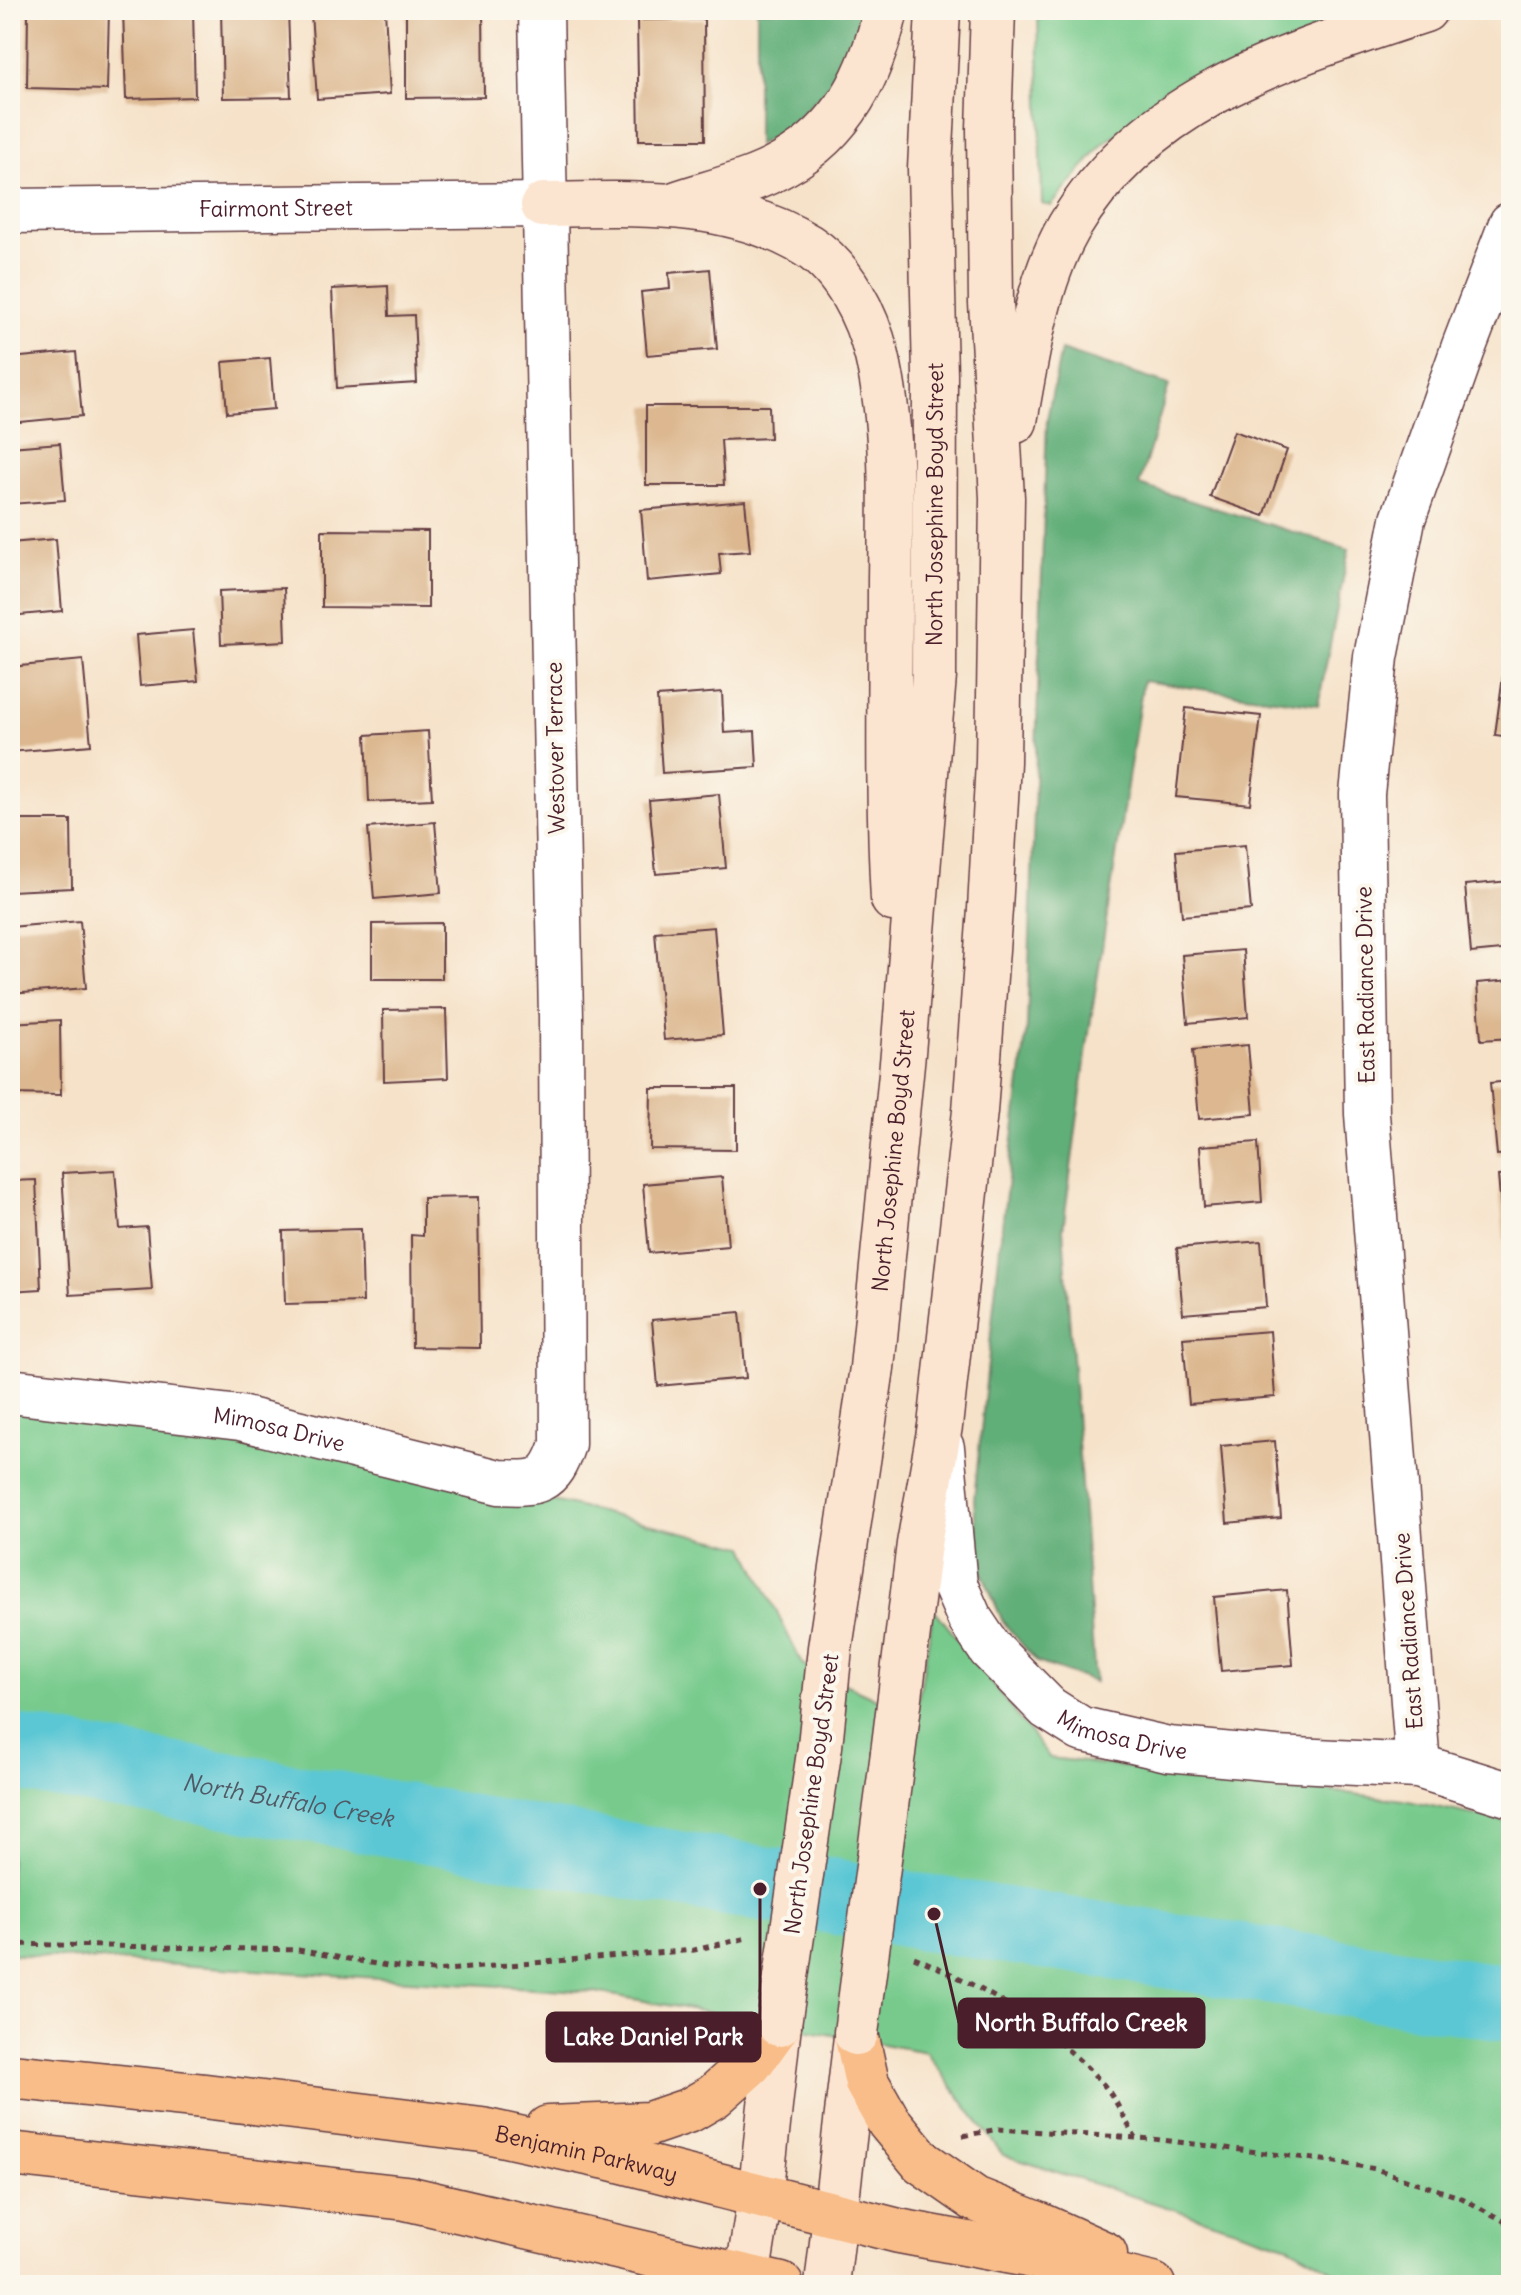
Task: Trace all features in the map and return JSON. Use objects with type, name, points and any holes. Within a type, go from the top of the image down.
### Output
[{"type":"main road","points":[[675,204],[784,164],[820,137],[848,107],[868,71],[886,10]]},
{"type":"main road","name":"North Josephine Boyd Street","points":[[758,2283],[760,2197],[779,2024],[872,1368],[903,1053],[934,676],[935,375],[930,169],[938,10]]},
{"type":"main road","points":[[827,2285],[919,1544],[940,1426],[975,1111],[990,909],[998,762],[1002,498],[991,303],[989,129],[993,10]]},
{"type":"main road","points":[[1002,498],[1029,338],[1043,293],[1068,229],[1102,180],[1151,132],[1197,100],[1343,38],[1425,10]]},
{"type":"main road","points":[[543,205],[675,204],[764,223],[810,247],[842,278],[860,310],[876,353],[887,409],[891,497],[889,826],[903,1053]]},
{"type":"main road","points":[[482,2130],[649,2124],[690,2110],[714,2096],[750,2064],[779,2024]]},
{"type":"main road","points":[[856,2033],[867,2083],[889,2122],[922,2162],[975,2199],[1173,2285]]},
{"type":"main road","name":"Benjamin Parkway","points":[[10,2076],[482,2130],[611,2158],[899,2231],[1058,2262],[1153,2285]]},
{"type":"main road","points":[[10,2154],[406,2198],[704,2266],[758,2283]]},
{"type":"street","name":"Westover Terrace","points":[[541,10],[560,1002],[563,1444],[555,1468],[543,1479]]},
{"type":"street","name":"Fairmont Street","points":[[10,211],[543,205]]},
{"type":"street","name":"East Radiance Drive","points":[[1418,1766],[1367,1114],[1362,794],[1376,657],[1403,519],[1511,224]]},
{"type":"street","name":"Mimosa Drive","points":[[10,1391],[240,1418],[499,1482],[525,1483],[543,1479]]},
{"type":"street","name":"Mimosa Drive","points":[[940,1426],[955,1585],[970,1619],[990,1649],[1048,1708],[1081,1729],[1168,1749],[1276,1759],[1418,1766],[1511,1795]]},
{"type":"path","points":[[10,1944],[298,1950],[433,1971],[694,1950],[747,1938]]},
{"type":"path","points":[[914,1957],[952,1973],[1039,2024],[1105,2086],[1135,2138]]},
{"type":"path","points":[[952,2138],[998,2129],[1135,2138],[1330,2161],[1376,2169],[1462,2198],[1511,2225]]},
{"type":"green space","points":[[757,10],[866,10],[835,80],[787,129],[757,145]]},
{"type":"green space","points":[[1038,10],[1374,10],[1169,94],[1102,145],[1051,206],[1042,204]]},
{"type":"green space","points":[[1061,350],[1169,385],[1139,485],[1349,549],[1318,705],[1143,681],[1088,1039],[1063,1229],[1095,1682],[1037,1662],[1003,1622],[978,1563],[974,1499],[1002,1226],[1027,1026],[1047,419]]},
{"type":"green space","points":[[10,1408],[245,1427],[745,1547],[802,1664],[915,1717],[934,1609],[1050,1758],[1404,1800],[1511,1823],[1511,2285],[1359,2285],[1289,2246],[1003,2155],[926,2052],[595,1992],[10,1954]]},
{"type":"building","points":[[28,10],[109,10],[107,90],[27,88]]},
{"type":"building","points":[[123,10],[193,10],[195,97],[126,99]]},
{"type":"building","points":[[221,10],[288,10],[291,97],[223,98]]},
{"type":"building","points":[[385,10],[390,94],[317,99],[311,13]]},
{"type":"building","points":[[406,10],[483,10],[484,97],[406,98]]},
{"type":"building","points":[[704,19],[705,140],[639,140],[637,20]]},
{"type":"building","points":[[710,269],[717,349],[647,355],[641,292],[670,289],[669,273]]},
{"type":"building","points":[[388,286],[389,316],[414,315],[417,383],[337,388],[332,289]]},
{"type":"building","points":[[76,352],[82,416],[10,423],[10,358]]},
{"type":"building","points":[[270,358],[274,409],[227,413],[223,362]]},
{"type":"building","points":[[646,406],[769,406],[770,438],[721,440],[724,485],[646,485]]},
{"type":"building","points":[[1234,431],[1287,450],[1264,516],[1210,497]]},
{"type":"building","points":[[60,443],[65,500],[10,504],[10,447]]},
{"type":"building","points":[[745,501],[750,551],[719,553],[721,574],[647,581],[641,510]]},
{"type":"building","points":[[322,530],[428,531],[428,608],[322,607]]},
{"type":"building","points":[[56,539],[62,611],[10,616],[10,543]]},
{"type":"building","points":[[284,588],[286,641],[221,644],[219,591]]},
{"type":"building","points":[[193,630],[198,681],[140,686],[136,635]]},
{"type":"building","points":[[1507,645],[1511,646],[1511,737],[1495,735]]},
{"type":"building","points":[[83,660],[91,745],[10,752],[10,667]]},
{"type":"building","points":[[722,692],[724,733],[755,731],[757,767],[662,773],[657,697]]},
{"type":"building","points":[[1186,708],[1261,716],[1250,804],[1176,797]]},
{"type":"building","points":[[428,731],[432,799],[369,802],[366,735]]},
{"type":"building","points":[[719,794],[726,868],[656,874],[649,800]]},
{"type":"building","points":[[10,820],[71,820],[72,888],[10,891]]},
{"type":"building","points":[[435,822],[441,893],[374,899],[368,828]]},
{"type":"building","points":[[1245,845],[1251,910],[1182,916],[1176,851]]},
{"type":"building","points":[[1511,881],[1511,949],[1471,953],[1465,885]]},
{"type":"building","points":[[80,921],[86,988],[10,994],[10,927]]},
{"type":"building","points":[[442,923],[442,979],[372,979],[372,924]]},
{"type":"building","points":[[714,927],[723,1035],[664,1040],[655,932]]},
{"type":"building","points":[[1243,950],[1248,1017],[1188,1023],[1182,955]]},
{"type":"building","points":[[1511,980],[1511,1038],[1481,1040],[1477,983]]},
{"type":"building","points":[[446,1009],[448,1078],[384,1081],[383,1010]]},
{"type":"building","points":[[60,1020],[61,1095],[10,1094],[10,1023]]},
{"type":"building","points":[[1248,1045],[1254,1114],[1199,1119],[1193,1050]]},
{"type":"building","points":[[1511,1081],[1511,1154],[1497,1155],[1490,1083]]},
{"type":"building","points":[[651,1088],[736,1088],[736,1150],[650,1149]]},
{"type":"building","points":[[1258,1142],[1262,1202],[1204,1207],[1200,1146]]},
{"type":"building","points":[[115,1170],[120,1229],[147,1227],[152,1290],[70,1295],[62,1173]]},
{"type":"building","points":[[1511,1175],[1511,1249],[1505,1250],[1498,1176]]},
{"type":"building","points":[[722,1177],[728,1246],[649,1253],[643,1184]]},
{"type":"building","points":[[36,1180],[41,1289],[10,1291],[10,1181]]},
{"type":"building","points":[[478,1197],[480,1348],[412,1347],[411,1235],[423,1236],[423,1198]]},
{"type":"building","points":[[361,1229],[363,1302],[285,1304],[283,1231]]},
{"type":"building","points":[[1261,1241],[1266,1307],[1183,1314],[1177,1248]]},
{"type":"building","points":[[740,1312],[746,1378],[658,1386],[652,1320]]},
{"type":"building","points":[[1270,1331],[1275,1397],[1189,1404],[1183,1338]]},
{"type":"building","points":[[1275,1441],[1281,1518],[1227,1523],[1221,1446]]},
{"type":"building","points":[[1287,1590],[1293,1665],[1221,1671],[1214,1597]]},
{"type":"waterway","name":"North Buffalo Creek","points":[[10,1752],[934,1914],[1511,2004]]},
{"type":"place","name":"Lake Daniel Park","points":[[760,1889]]},
{"type":"place","name":"North Buffalo Creek","points":[[934,1914]]}]
